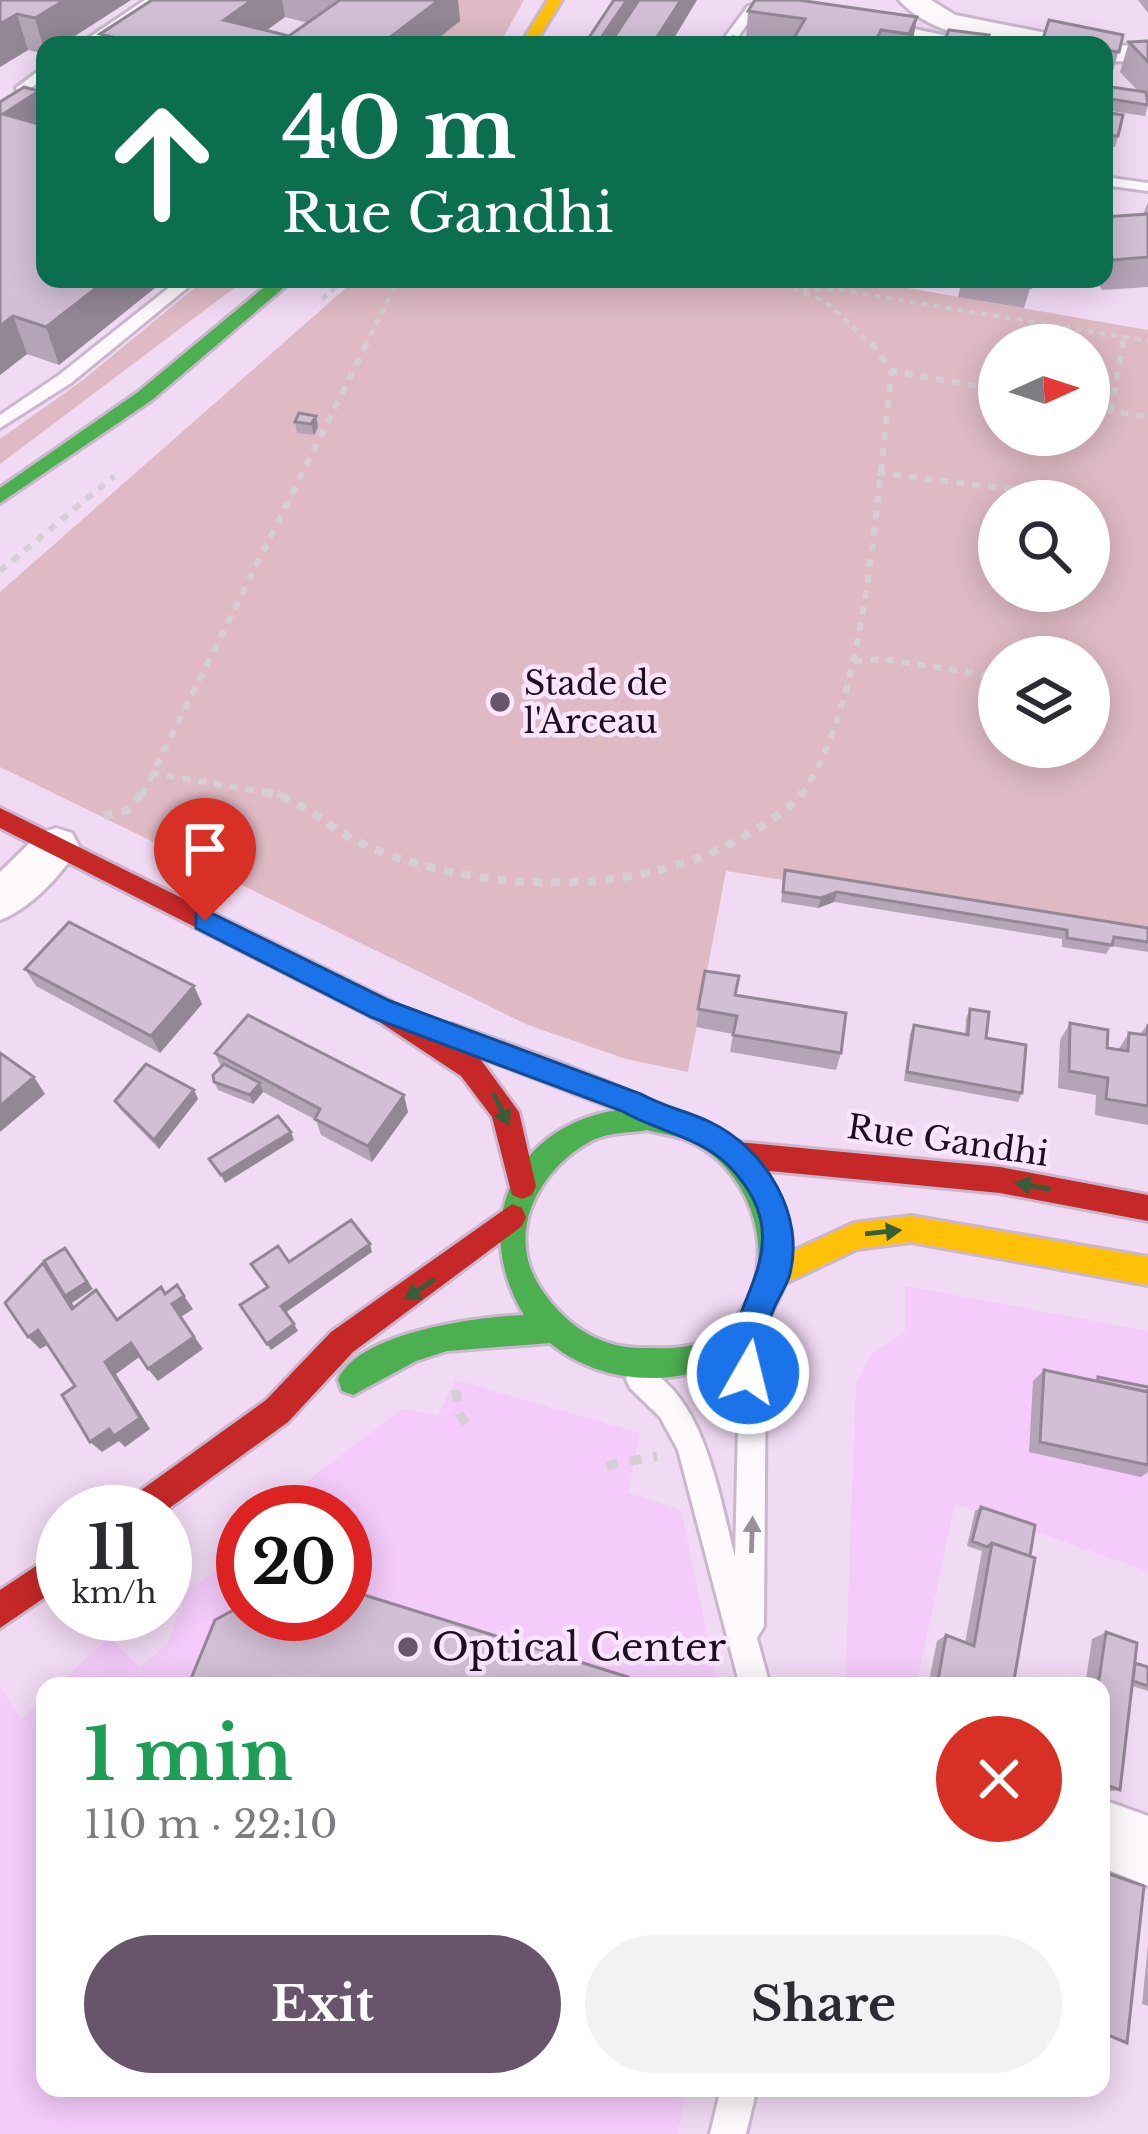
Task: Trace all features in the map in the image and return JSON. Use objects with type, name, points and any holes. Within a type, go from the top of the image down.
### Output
[{"type":"main road","points":[[533,36],[555,0]]},
{"type":"main road","points":[[0,496],[145,396],[274,288]]},
{"type":"main road","points":[[0,817],[75,834],[381,1009],[485,1081],[505,1112],[522,1186]]},
{"type":"main road","points":[[381,1009],[702,1132],[738,1155],[764,1190],[775,1217],[775,1274],[755,1316],[730,1341],[700,1358],[647,1368],[612,1363],[568,1344],[550,1329],[525,1300],[515,1276],[512,1217],[522,1186],[547,1154],[580,1132],[619,1120],[661,1120]]},
{"type":"main road","name":"Rue Gandhi","points":[[738,1155],[1000,1180],[1148,1208]]},
{"type":"main road","points":[[174,1485],[277,1411],[342,1342],[436,1278],[512,1217]]},
{"type":"main road","points":[[775,1274],[854,1236],[911,1229],[1148,1271]]},
{"type":"main road","points":[[277,1411],[358,1378],[404,1348],[446,1332],[550,1329]]},
{"type":"main road","points":[[1,1608],[36,1584]]},
{"type":"street","points":[[912,0],[947,21],[1002,36]]},
{"type":"street","points":[[1113,53],[1148,54]]},
{"type":"street","points":[[0,902],[75,834]]},
{"type":"street","points":[[1110,1836],[1148,1851]]},
{"type":"lane","points":[[98,36],[154,0]]},
{"type":"lane","points":[[757,0],[801,10]]},
{"type":"lane","points":[[731,36],[752,9],[780,5]]},
{"type":"lane","points":[[865,23],[928,36]]},
{"type":"lane","points":[[36,77],[23,88],[29,103],[36,106]]},
{"type":"lane","points":[[1113,182],[1148,187]]},
{"type":"lane","points":[[0,423],[65,379],[179,288]]},
{"type":"lane","points":[[749,1652],[753,1497],[748,1373],[755,1316]]},
{"type":"lane","points":[[612,1363],[670,1407],[691,1445],[753,1677]]},
{"type":"lane","points":[[728,2134],[737,2097]]},
{"type":"path","points":[[75,834],[134,806],[394,288]]},
{"type":"path","points":[[797,288],[852,316],[892,371],[978,386]]},
{"type":"path","points":[[803,290],[839,290],[1148,341]]},
{"type":"path","points":[[1124,337],[1111,411],[1148,417]]},
{"type":"path","points":[[151,773],[283,795],[362,844],[478,877],[555,884],[661,873],[733,844],[791,807],[826,760],[854,661],[892,371]]},
{"type":"path","points":[[877,473],[978,485]]},
{"type":"path","points":[[854,661],[883,658],[978,674]]},
{"type":"path","points":[[606,1466],[664,1453]]},
{"type":"shaded area","points":[[390,0],[524,0],[504,36],[440,36],[458,21]]},
{"type":"shaded area","points":[[194,288],[234,288],[0,464],[0,439],[83,380]]},
{"type":"shaded area","name":"Stade de l'Arceau","points":[[346,288],[908,288],[1148,330],[1148,938],[726,871],[688,1072],[626,1059],[528,1025],[0,767],[0,592]]},
{"type":"shaded area","points":[[905,1286],[1148,1331],[1148,1571],[955,1504],[918,1677],[845,1677],[856,1384],[871,1354],[905,1332]]},
{"type":"shaded area","points":[[455,1380],[640,1433],[628,1493],[681,1510],[716,1677],[67,1677],[105,1641],[113,1641],[140,1667],[169,1641],[192,1641],[192,1587],[216,1571],[216,1641],[372,1641],[372,1485],[302,1485],[402,1409],[438,1416]]},
{"type":"shaded area","points":[[0,1687],[21,1719],[36,1705],[36,2097],[685,2097],[677,2134],[0,2134]]},
{"type":"building","points":[[0,0],[65,0],[35,18],[17,14],[0,24]]},
{"type":"building","points":[[152,0],[252,0],[224,20],[289,36],[108,36],[100,34]]},
{"type":"building","points":[[340,0],[439,0],[392,36],[289,36]]},
{"type":"building","points":[[614,0],[627,0],[602,36],[590,36]]},
{"type":"building","points":[[639,0],[681,0],[658,36],[615,36]]},
{"type":"building","points":[[755,0],[798,0],[917,17],[909,34],[881,30],[878,36],[795,36],[805,19],[748,11]]},
{"type":"building","points":[[1049,20],[1123,35],[1119,52],[1113,51],[1113,36],[1044,36]]},
{"type":"building","points":[[949,30],[989,35],[989,36],[947,36]]},
{"type":"building","points":[[1148,41],[1148,62],[1129,42]]},
{"type":"building","points":[[24,87],[36,90],[3,114],[36,123],[36,288],[96,288],[46,327],[13,316],[0,326],[0,102]]},
{"type":"building","points":[[1113,87],[1146,92],[1148,105],[1113,99]]},
{"type":"building","points":[[1113,113],[1123,115],[1118,136],[1113,136]]},
{"type":"building","points":[[1148,214],[1148,257],[1113,260],[1113,216]]},
{"type":"building","points":[[299,413],[316,416],[311,424],[295,422]]},
{"type":"building","points":[[785,870],[1148,928],[1148,942],[1114,937],[1112,945],[1067,938],[1067,930],[837,892],[821,898],[783,892]]},
{"type":"building","points":[[69,922],[194,986],[151,1036],[25,969]]},
{"type":"building","points":[[705,971],[739,976],[735,995],[846,1013],[841,1053],[733,1035],[737,1016],[698,1009]]},
{"type":"building","points":[[970,1009],[989,1012],[986,1038],[1026,1045],[1022,1093],[907,1072],[914,1025],[968,1035]]},
{"type":"building","points":[[248,1015],[404,1095],[368,1146],[315,1119],[320,1109],[215,1053]]},
{"type":"building","points":[[1070,1023],[1108,1030],[1107,1048],[1128,1051],[1129,1033],[1147,1035],[1148,1024],[1148,1106],[1106,1099],[1108,1078],[1069,1071]]},
{"type":"building","points":[[0,1053],[34,1077],[0,1106]]},
{"type":"building","points":[[146,1064],[194,1090],[154,1140],[115,1101]]},
{"type":"building","points":[[224,1064],[260,1083],[250,1095],[214,1082],[213,1075]]},
{"type":"building","points":[[278,1116],[291,1132],[221,1175],[209,1159]]},
{"type":"building","points":[[351,1220],[370,1244],[281,1306],[294,1324],[267,1344],[240,1305],[268,1287],[251,1264],[278,1246],[289,1262]]},
{"type":"building","points":[[65,1248],[87,1282],[65,1296],[44,1261]]},
{"type":"building","points":[[43,1263],[72,1309],[96,1290],[117,1320],[161,1287],[165,1294],[177,1285],[184,1296],[172,1304],[194,1337],[148,1369],[131,1343],[105,1362],[140,1418],[114,1436],[109,1429],[90,1442],[62,1395],[75,1386],[38,1330],[28,1337],[5,1303]]},
{"type":"building","points":[[1044,1370],[1148,1392],[1148,1465],[1040,1442]]},
{"type":"building","points":[[1098,1377],[1148,1387],[1148,1392],[1098,1381]]},
{"type":"building","points":[[981,1507],[1035,1525],[1030,1556],[972,1541]]},
{"type":"building","points":[[992,1543],[1035,1558],[1015,1677],[939,1677],[946,1635],[974,1646]]},
{"type":"building","points":[[372,1597],[628,1677],[192,1677],[215,1620],[216,1641],[372,1641]]},
{"type":"building","points":[[1106,1632],[1137,1643],[1120,1790],[1110,1786],[1110,1677],[1099,1677]]},
{"type":"building","points":[[1135,1663],[1148,1667],[1148,1686],[1133,1681]]},
{"type":"building","points":[[1110,1874],[1144,1886],[1127,2043],[1110,2036]]},
{"type":"traffic: fast","points":[[0,497],[145,396],[274,288]]},
{"type":"traffic: fast","points":[[452,1035],[631,1103],[661,1120]]},
{"type":"traffic: fast","points":[[647,1118],[701,1133],[730,1154],[761,1195],[774,1242],[766,1293],[746,1327],[720,1348],[677,1363],[623,1363],[578,1347],[543,1318],[520,1282],[511,1240],[518,1199],[541,1161],[591,1128],[647,1118]]},
{"type":"traffic: fast","points":[[353,1380],[405,1351],[447,1336],[550,1329]]},
{"type":"traffic: slow","points":[[533,36],[555,0]]},
{"type":"traffic: slow","points":[[775,1274],[854,1236],[911,1229],[1148,1271]]},
{"type":"traffic: jam","points":[[0,817],[381,1009],[471,1068],[505,1112],[522,1186]]},
{"type":"traffic: jam","points":[[738,1155],[1000,1180],[1148,1208]]},
{"type":"traffic: jam","points":[[174,1485],[277,1411],[342,1342],[512,1217]]},
{"type":"traffic: jam","points":[[0,1611],[36,1585]]},
{"type":"place","name":"Stade de l'Arceau","points":[[500,702]]},
{"type":"place","name":"Optical Center","points":[[408,1647]]},
{"type":"route","points":[[205,921],[381,1009],[632,1102],[661,1120],[715,1138],[738,1155],[764,1190],[778,1231],[778,1260],[771,1289],[755,1316],[748,1373]]}]
